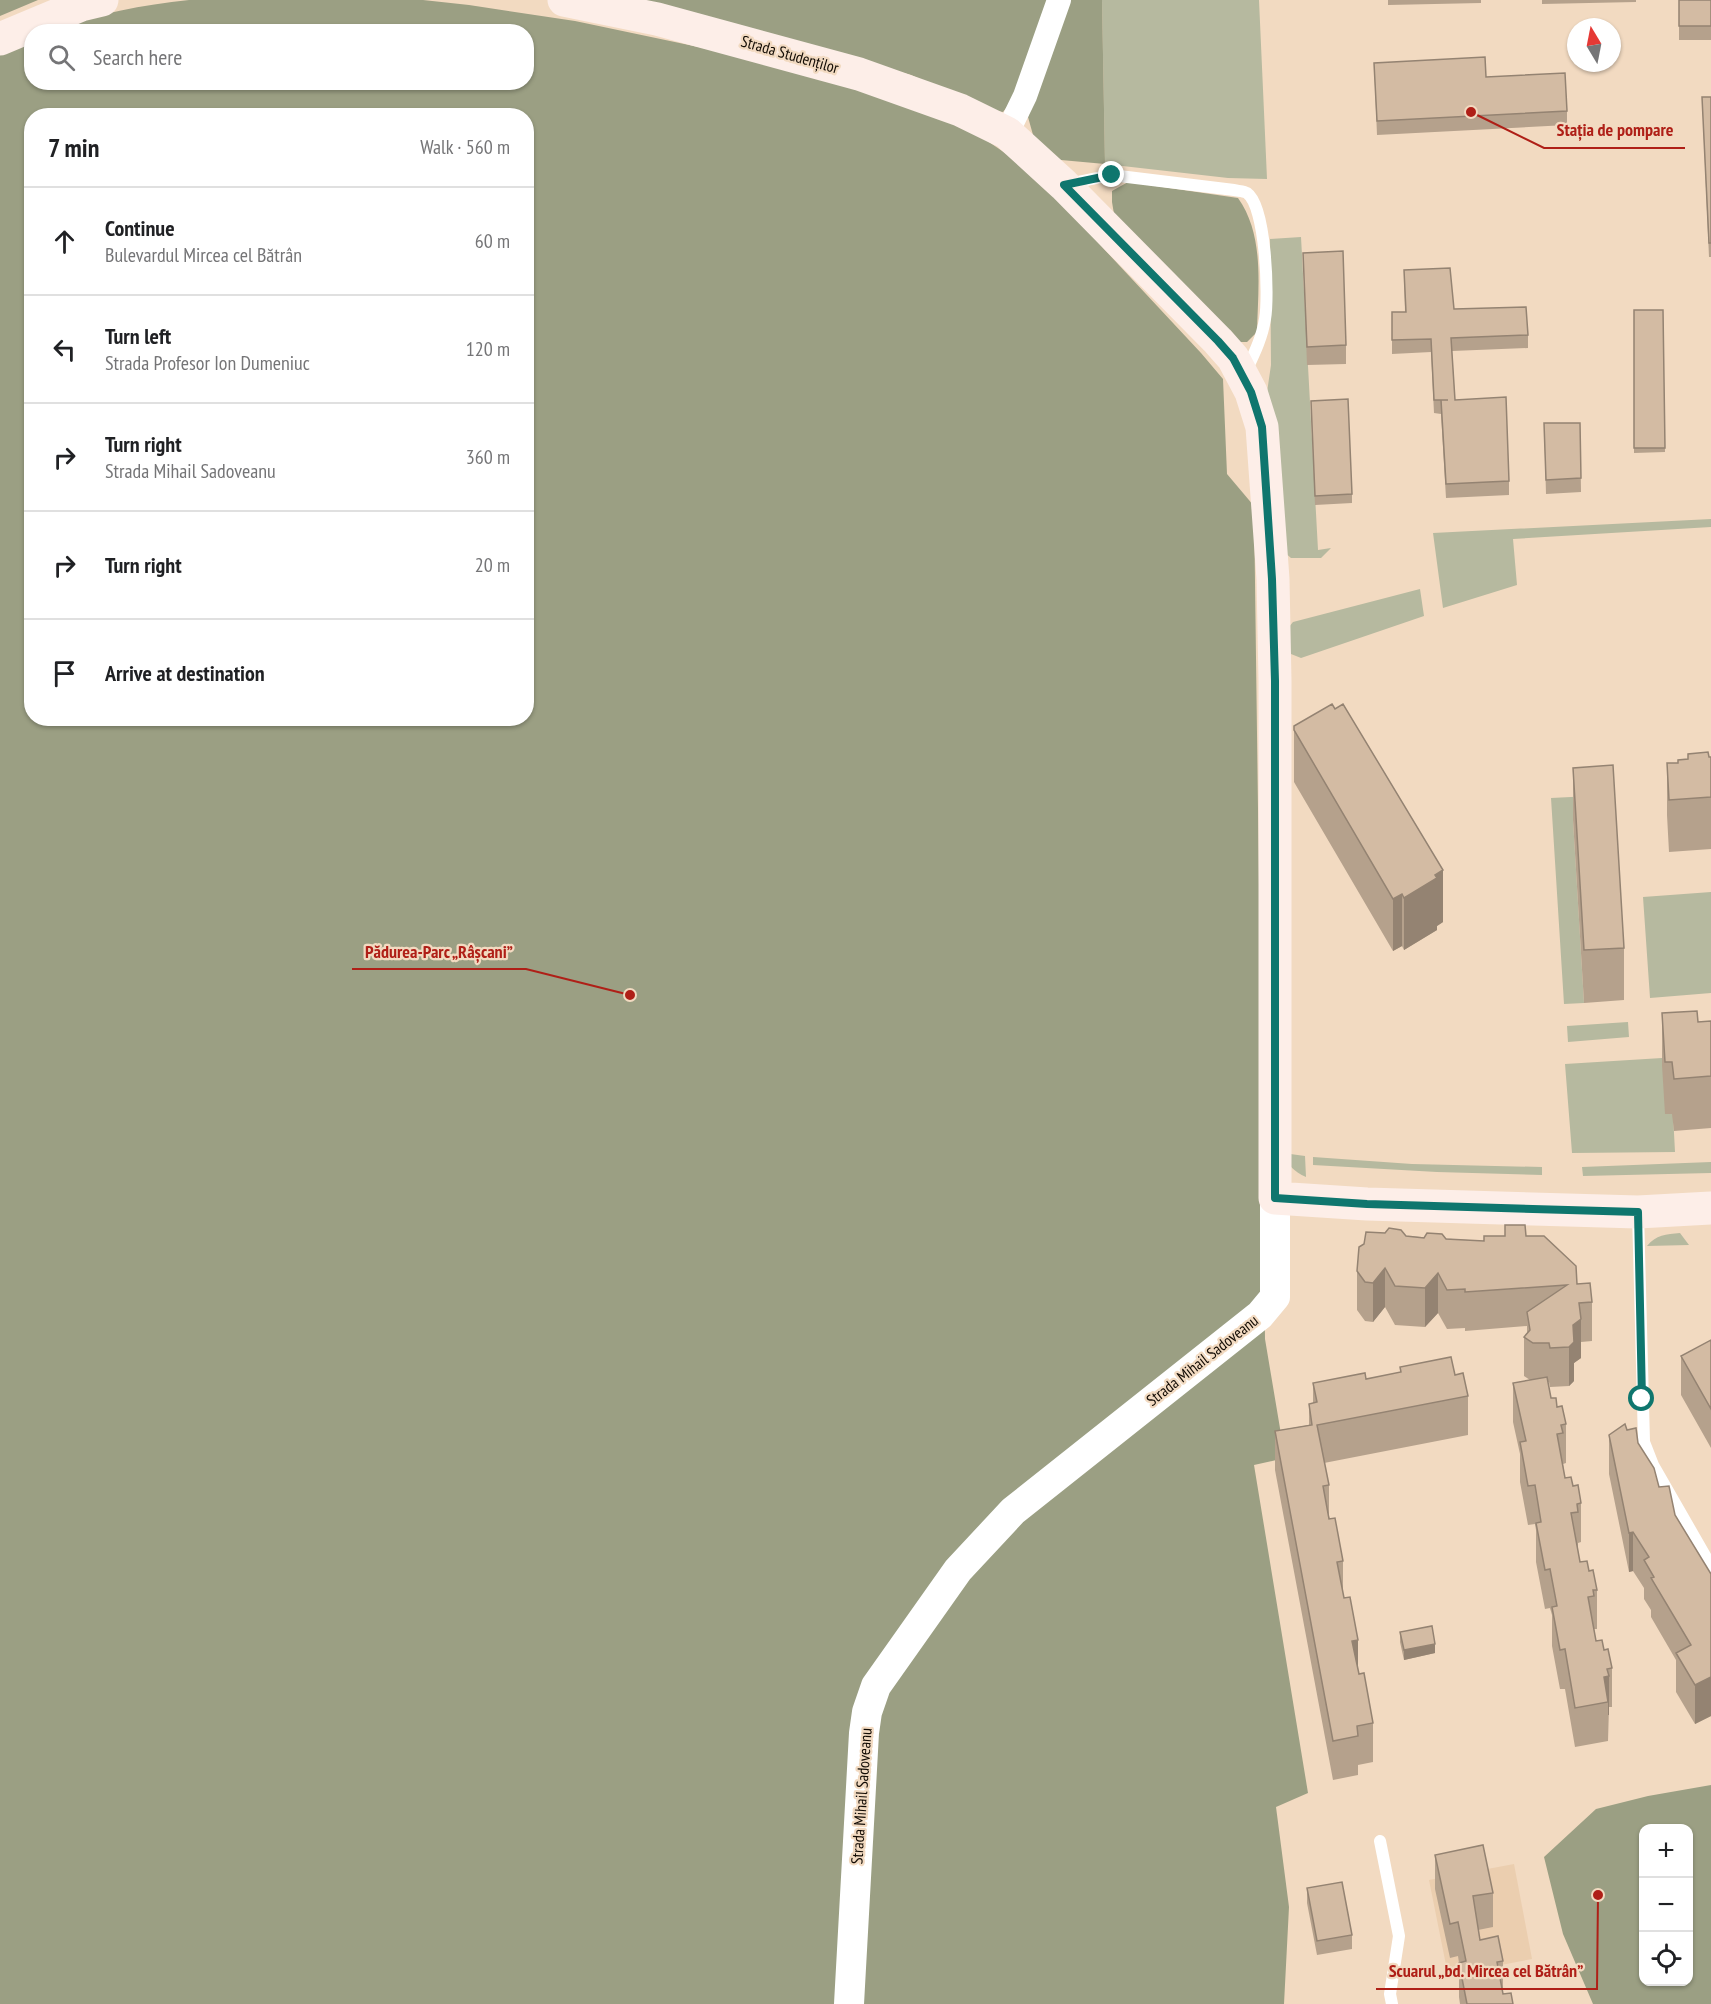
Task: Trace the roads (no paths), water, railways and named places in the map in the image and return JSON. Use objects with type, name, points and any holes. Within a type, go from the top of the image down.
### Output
[{"type":"main road","points":[[36,24],[81,5],[102,0]]},
{"type":"main road","name":"Strada Studenților","points":[[564,0],[668,22],[859,74],[960,110],[1007,133]]},
{"type":"main road","points":[[0,39],[24,29]]},
{"type":"main road","name":"Strada Mihail Sadoveanu","points":[[1007,133],[1064,185],[1233,358],[1251,392],[1262,427],[1274,607],[1275,1198]]},
{"type":"main road","points":[[1275,1198],[1367,1204],[1638,1212],[1711,1208]]},
{"type":"street","points":[[1007,133],[1025,96],[1059,0]]},
{"type":"street","name":"Strada Mihail Sadoveanu","points":[[849,2004],[864,1733],[867,1712],[876,1686],[958,1570],[1012,1511],[1260,1315],[1275,1297],[1275,1198]]},
{"type":"lane","points":[[1064,185],[1112,175],[1247,193],[1258,214],[1264,243],[1267,295],[1266,317],[1261,337],[1244,378]]},
{"type":"lane","points":[[1638,1212],[1644,1442],[1653,1465],[1711,1566]]},
{"type":"lane","points":[[1380,1841],[1399,1936],[1389,1994],[1392,2004]]},
{"type":"place","name":"Stația de pompare","points":[[1471,112]]},
{"type":"place","name":"Pădurea-Parc „Râșcani”","points":[[630,995]]},
{"type":"place","name":"Scuarul „bd. Mircea cel Bătrân”","points":[[1598,1895]]}]
